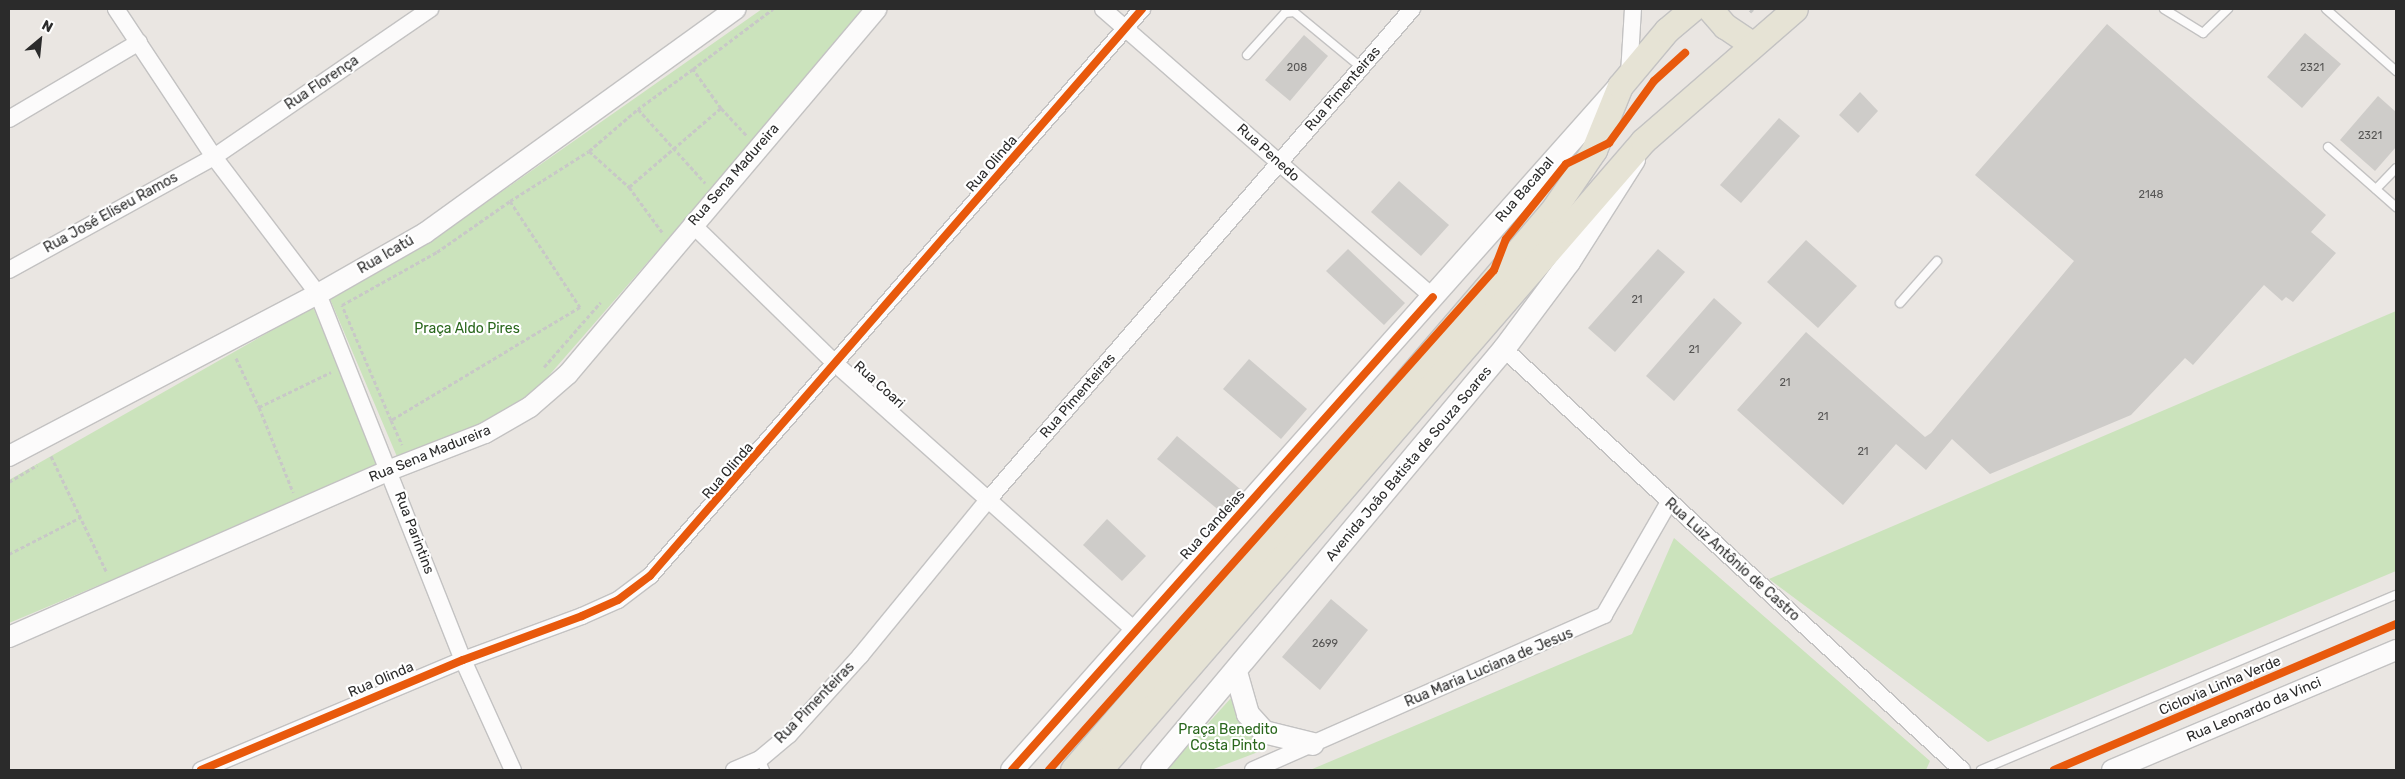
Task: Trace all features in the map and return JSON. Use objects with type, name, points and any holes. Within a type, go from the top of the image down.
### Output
[{"type":"main road","points":[[1073,770],[1553,210],[1594,150],[1624,80],[1692,9]]},
{"type":"main road","points":[[1710,9],[1724,26],[1752,44]]},
{"type":"main road","points":[[1099,770],[1644,142],[1752,44],[1795,9]]},
{"type":"main road","name":"Rua Bacabal","points":[[1433,297],[1624,80]]},
{"type":"main road","name":"Avenida João Batista de Souza Soares","points":[[1152,770],[1236,672],[1504,349],[1621,186],[1644,142]]},
{"type":"main road","name":"Rua Candeias","points":[[1012,770],[1433,297]]},
{"type":"main road","points":[[1236,672],[1248,714],[1264,732],[1313,744]]},
{"type":"street","name":"Rua Florença","points":[[214,156],[430,9]]},
{"type":"street","name":"Rua Icatú","points":[[9,456],[318,294],[425,233],[736,9]]},
{"type":"street","name":"Rua Sena Madureira","points":[[9,637],[390,470],[485,434],[530,407],[568,374],[692,224],[876,9]]},
{"type":"street","name":"Rua Penedo","points":[[1103,9],[1126,27],[1279,164],[1433,297]]},
{"type":"street","name":"Rua Olinda","points":[[201,770],[462,660],[582,616],[618,600],[650,576],[837,364],[1142,9]]},
{"type":"street","name":"Rua Pimenteiras","points":[[734,770],[762,764],[861,655],[988,500],[1412,9]]},
{"type":"street","points":[[1624,80],[1633,9]]},
{"type":"street","name":"Rua Parintins","points":[[119,10],[214,156],[318,294],[390,470],[462,660],[513,770]]},
{"type":"street","points":[[9,118],[139,42]]},
{"type":"street","name":"Rua José Eliseu Ramos","points":[[9,270],[214,156]]},
{"type":"street","name":"Rua Coari","points":[[692,224],[837,364],[1136,630]]},
{"type":"street","name":"Rua Luiz Antônio de Castro","points":[[1504,349],[1962,770]]},
{"type":"street","name":"Rua Maria Luciana de Jesus","points":[[1253,770],[1604,615],[1669,502]]},
{"type":"street","name":"Rua Leonardo da Vinci","points":[[2112,770],[2396,650]]},
{"type":"lane","points":[[2164,9],[2203,33],[2228,9]]},
{"type":"lane","points":[[2326,9],[2396,71]]},
{"type":"lane","points":[[1247,55],[1285,13],[1294,12],[1362,68]]},
{"type":"lane","points":[[2328,147],[2396,207]]},
{"type":"lane","points":[[2376,189],[2396,168]]},
{"type":"lane","points":[[1900,303],[1937,261]]},
{"type":"lane","points":[[1981,770],[2396,594]]},
{"type":"path","points":[[404,452],[342,305],[437,252],[510,201],[589,151],[638,109],[773,9]]},
{"type":"path","points":[[1752,12],[1764,9]]},
{"type":"path","points":[[693,69],[721,108],[747,136],[741,143]]},
{"type":"path","points":[[629,188],[721,108]]},
{"type":"path","points":[[638,109],[706,182]]},
{"type":"path","points":[[589,151],[629,188],[662,232]]},
{"type":"path","points":[[700,189],[712,175]]},
{"type":"path","points":[[392,420],[580,307],[510,201]]},
{"type":"path","points":[[656,239],[668,226]]},
{"type":"path","points":[[542,370],[606,297]]},
{"type":"path","points":[[226,360],[243,351]]},
{"type":"path","points":[[235,355],[259,407],[297,502]]},
{"type":"path","points":[[330,363],[338,380]]},
{"type":"path","points":[[259,407],[334,371]]},
{"type":"path","points":[[9,482],[61,451]]},
{"type":"path","points":[[52,456],[110,579]]},
{"type":"path","points":[[9,554],[81,517]]},
{"type":"green space","name":"Praça Aldo Pires","points":[[762,9],[868,9],[525,403],[482,427],[398,459],[330,299],[430,242]]},
{"type":"green space","points":[[313,307],[380,467],[9,623],[9,480]]},
{"type":"green space","points":[[2396,311],[2396,571],[1988,742],[1769,579]]},
{"type":"green space","points":[[1674,538],[1930,761],[1926,770],[1310,770],[1632,634]]},
{"type":"green space","name":"Praça Benedito Costa Pinto","points":[[1231,698],[1266,749],[1211,770],[1166,770]]},
{"type":"building","points":[[2107,24],[2326,215],[2311,232],[2336,253],[2293,302],[2286,297],[2282,301],[2264,285],[2193,365],[2185,358],[2131,415],[1990,474],[1952,439],[1926,470],[1896,444],[1843,505],[1737,410],[1806,332],[1925,437],[1931,433],[2074,261],[1975,175]]},
{"type":"building","points":[[2305,33],[2341,64],[2302,108],[2267,77]]},
{"type":"building","points":[[1304,35],[1328,56],[1290,101],[1265,80]]},
{"type":"building","points":[[1860,92],[1878,111],[1858,133],[1839,115]]},
{"type":"building","points":[[2378,96],[2396,112],[2396,147],[2375,171],[2340,140]]},
{"type":"building","points":[[1779,118],[1800,136],[1741,203],[1720,185]]},
{"type":"building","points":[[1399,181],[1449,225],[1421,256],[1371,212]]},
{"type":"building","points":[[1806,240],[1857,286],[1818,328],[1767,282]]},
{"type":"building","points":[[1348,249],[1405,303],[1384,325],[1326,271]]},
{"type":"building","points":[[1658,249],[1685,272],[1615,352],[1588,328]]},
{"type":"building","points":[[1714,298],[1742,323],[1674,401],[1646,376]]},
{"type":"building","points":[[1249,359],[1307,409],[1281,439],[1223,389]]},
{"type":"building","points":[[1177,436],[1240,489],[1221,512],[1157,459]]},
{"type":"building","points":[[1107,519],[1146,556],[1122,581],[1083,545]]},
{"type":"building","points":[[1331,599],[1368,630],[1320,690],[1282,657]]},
{"type":"cycle path","points":[[201,770],[463,660],[582,616],[618,600],[650,576],[1142,9]]},
{"type":"cycle path","points":[[1049,770],[1494,270],[1506,239],[1566,164],[1609,143],[1654,81],[1685,53]]},
{"type":"cycle path","points":[[1012,770],[1433,297]]},
{"type":"cycle path","name":"Ciclovia Linha Verde","points":[[2054,770],[2396,624]]}]
